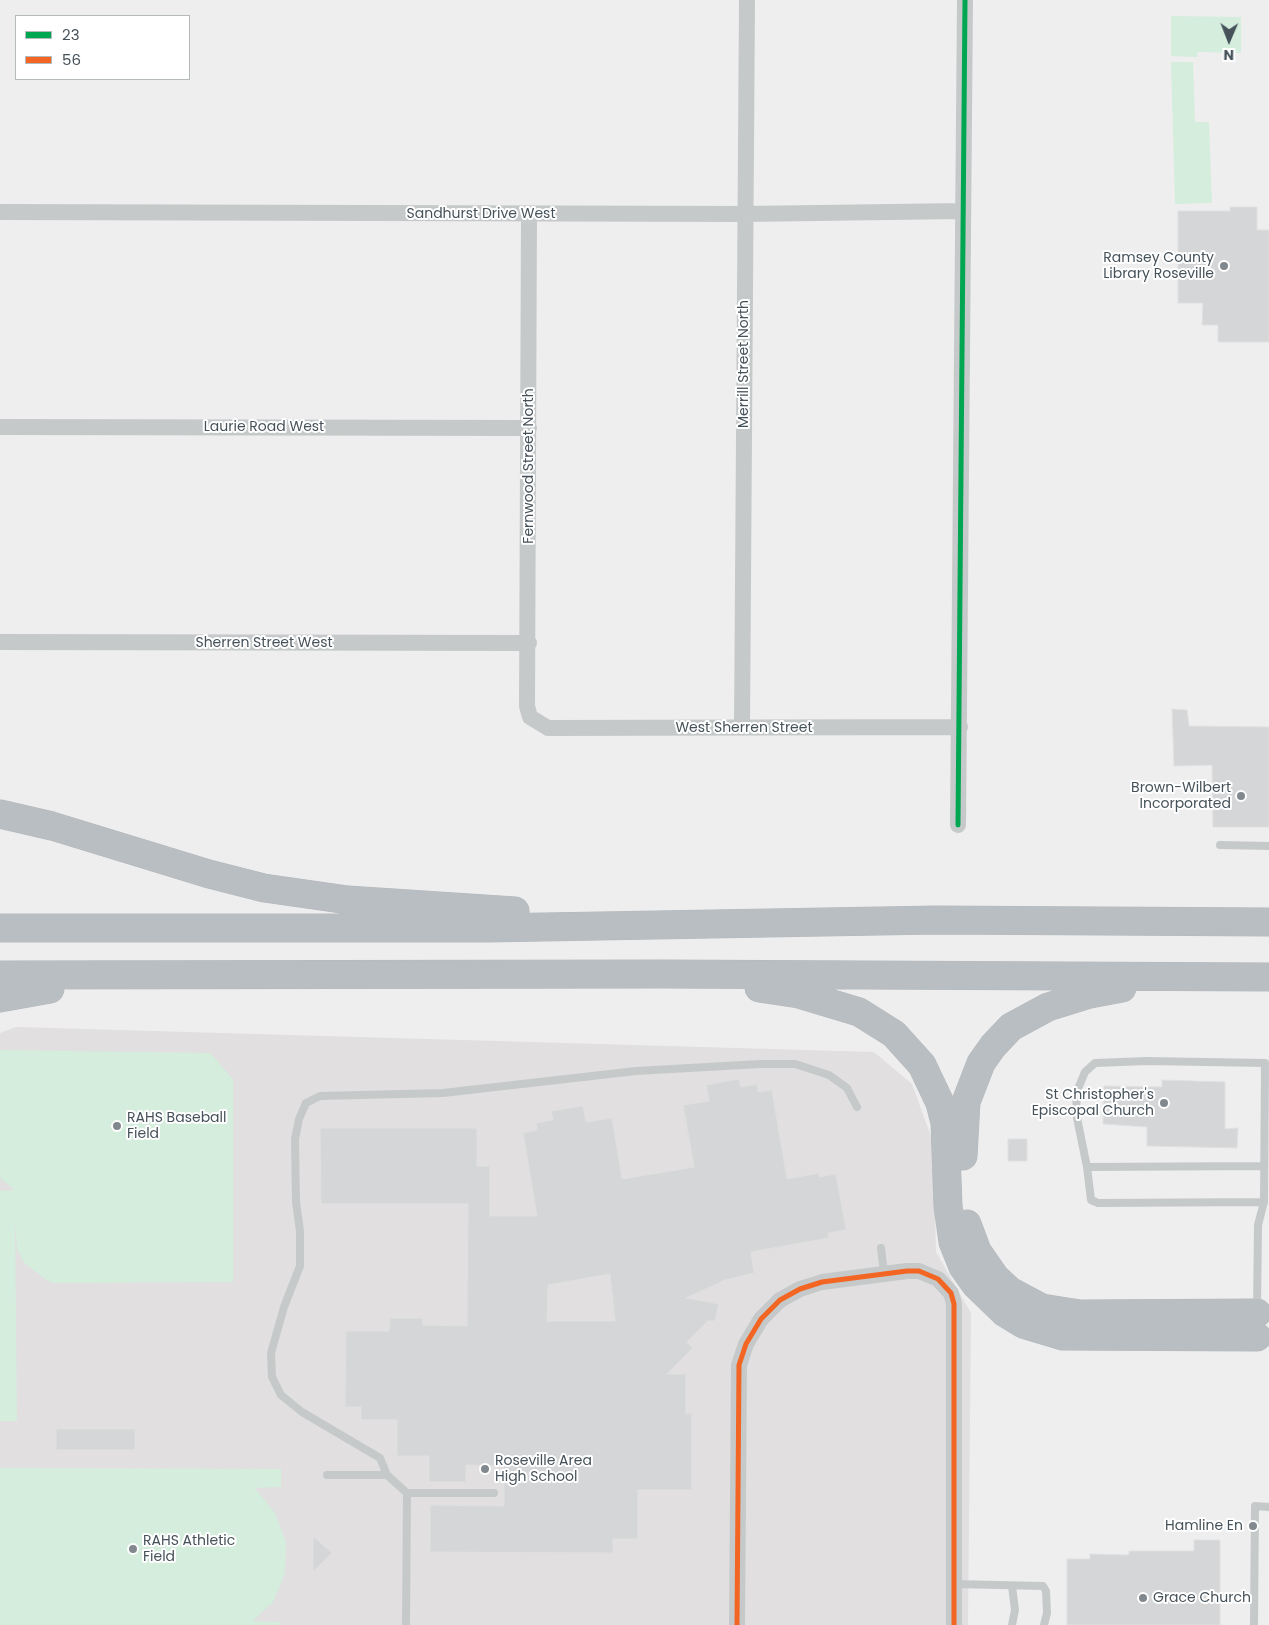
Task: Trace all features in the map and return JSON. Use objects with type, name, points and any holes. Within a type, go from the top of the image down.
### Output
[{"type":"highway","points":[[0,814],[52,826],[209,874],[264,888],[310,896],[684,924]]},
{"type":"highway","points":[[0,928],[488,928],[936,920],[1269,922]]},
{"type":"highway","points":[[663,974],[799,994],[837,1004],[877,1022],[909,1048],[933,1083],[944,1116],[948,1206],[953,1242],[963,1267],[975,1284],[1005,1313],[1023,1324],[1063,1336],[1257,1325]]},
{"type":"highway","points":[[0,976],[663,974],[1269,977]]},
{"type":"highway","points":[[0,998],[32,991],[182,976]]},
{"type":"highway","points":[[1217,976],[1150,983],[1090,994],[1048,1007],[1012,1028],[993,1046],[981,1063],[966,1102],[963,1128],[964,1206],[969,1232],[985,1264],[1010,1291],[1042,1308],[1080,1314],[1257,1325]]},
{"type":"street","name":"Merrill Street North","points":[[742,728],[744,214],[747,0]]},
{"type":"street","points":[[958,826],[965,0]]},
{"type":"street","name":"Sandhurst Drive West","points":[[0,212],[744,214],[963,211]]},
{"type":"street","name":"Fernwood Street North","points":[[529,214],[527,706],[530,717]]},
{"type":"street","name":"Laurie Road West","points":[[0,427],[529,428]]},
{"type":"street","name":"Sherren Street West","points":[[0,642],[528,643]]},
{"type":"street","name":"West Sherren Street","points":[[530,717],[548,728],[960,727]]},
{"type":"street","points":[[737,1625],[739,1365],[746,1344],[761,1319],[780,1300],[800,1289],[822,1282],[906,1271],[930,1275],[946,1286],[954,1304],[954,1625]]},
{"type":"lane","points":[[1220,845],[1269,846]]},
{"type":"lane","points":[[1257,1325],[1258,1225],[1264,1202],[1265,1063],[1147,1061],[1095,1063],[1085,1072],[1077,1090],[1076,1113],[1087,1167],[1091,1200],[1098,1203],[1264,1202]]},
{"type":"lane","points":[[494,1493],[407,1493],[387,1475],[380,1458],[302,1412],[281,1395],[272,1377],[271,1352],[284,1307],[300,1266],[295,1140],[299,1119],[306,1103],[320,1096],[443,1093],[636,1071],[760,1064],[795,1064],[829,1075],[847,1088],[857,1107]]},
{"type":"lane","points":[[1087,1167],[1264,1166]]},
{"type":"lane","points":[[1264,1202],[1269,1212]]},
{"type":"lane","points":[[881,1248],[884,1273]]},
{"type":"lane","points":[[327,1475],[387,1475]]},
{"type":"lane","points":[[406,1624],[407,1493]]},
{"type":"lane","points":[[1254,1625],[1255,1506],[1269,1507]]},
{"type":"lane","points":[[954,1584],[1043,1586],[1046,1591],[1044,1625]]},
{"type":"lane","points":[[1012,1586],[1014,1610],[1012,1625]]},
{"type":"shaded area","name":"Roseville Area High School","points":[[16,1027],[874,1052],[912,1084],[933,1142],[936,1252],[971,1313],[968,1625],[0,1625],[0,1033]]},
{"type":"green space","points":[[1171,16],[1241,17],[1241,53],[1198,52],[1197,57],[1171,56]]},
{"type":"green space","points":[[1171,62],[1193,62],[1195,122],[1209,122],[1212,203],[1175,204]]},
{"type":"green space","name":"RAHS Baseball Field","points":[[0,1050],[210,1053],[233,1079],[233,1282],[51,1283],[24,1263],[17,1248],[15,1223],[17,1421],[0,1421],[0,1191],[15,1190],[1,1179],[0,1172]]},
{"type":"green space","name":"RAHS Athletic Field","points":[[0,1468],[281,1469],[281,1487],[255,1488],[275,1513],[286,1542],[285,1573],[273,1602],[253,1621],[280,1622],[280,1625],[0,1625]]},
{"type":"building","name":"Ramsey County Library Roseville","points":[[1230,207],[1257,207],[1257,230],[1269,230],[1269,342],[1218,342],[1218,325],[1202,325],[1203,303],[1178,303],[1178,211],[1230,211]]},
{"type":"building","name":"Brown-Wilbert Incorporated","points":[[1172,709],[1187,710],[1189,726],[1269,727],[1269,827],[1213,827],[1212,765],[1174,766]]},
{"type":"building","name":"Roseville Area High School","points":[[739,1079],[741,1087],[757,1084],[758,1092],[772,1090],[787,1179],[819,1173],[819,1177],[836,1174],[846,1230],[828,1233],[829,1238],[751,1252],[754,1273],[725,1280],[686,1298],[719,1304],[715,1321],[708,1321],[687,1342],[693,1348],[667,1374],[686,1374],[686,1414],[692,1413],[692,1490],[638,1490],[638,1539],[613,1539],[613,1553],[430,1552],[430,1505],[504,1506],[504,1466],[466,1465],[466,1482],[429,1482],[429,1456],[397,1456],[397,1420],[361,1420],[361,1407],[345,1407],[346,1331],[389,1331],[390,1318],[423,1318],[423,1325],[467,1326],[468,1204],[321,1204],[320,1128],[477,1128],[477,1166],[490,1166],[490,1216],[537,1216],[523,1133],[537,1130],[536,1123],[553,1120],[551,1111],[583,1106],[586,1122],[612,1118],[622,1179],[694,1167],[683,1105],[709,1101],[706,1085]],"holes":[[[610,1274],[615,1321],[547,1321],[548,1285]]]},
{"type":"building","name":"St Christopher's Episcopal Church","points":[[1162,1080],[1225,1082],[1225,1129],[1238,1128],[1237,1148],[1147,1146],[1147,1127],[1103,1124],[1104,1086],[1162,1087]]},
{"type":"building","points":[[1008,1139],[1027,1139],[1027,1161],[1008,1161]]},
{"type":"building","points":[[56,1429],[135,1429],[135,1450],[56,1450]]},
{"type":"building","points":[[313,1536],[332,1553],[313,1572]]},
{"type":"building","name":"Grace Church","points":[[1194,1540],[1220,1540],[1220,1625],[1067,1625],[1067,1559],[1090,1559],[1090,1554],[1129,1555],[1129,1551],[1194,1551]]},
{"type":"transit line","name":"23","points":[[958,825],[965,0]]},
{"type":"transit line","name":"56","points":[[737,1625],[739,1365],[746,1344],[761,1319],[780,1300],[800,1289],[822,1282],[907,1271],[919,1271],[938,1279],[951,1293],[954,1304],[954,1625]]},
{"type":"place","name":"Ramsey County Library Roseville","points":[[1224,266]]},
{"type":"place","name":"Brown-Wilbert Incorporated","points":[[1241,796]]},
{"type":"place","name":"St Christopher's Episcopal Church","points":[[1164,1103]]},
{"type":"place","name":"RAHS Baseball Field","points":[[117,1126]]},
{"type":"place","name":"Roseville Area High School","points":[[485,1469]]},
{"type":"place","name":"Hamline En","points":[[1253,1526]]},
{"type":"place","name":"RAHS Athletic Field","points":[[133,1549]]},
{"type":"place","name":"Grace Church","points":[[1143,1598]]}]
